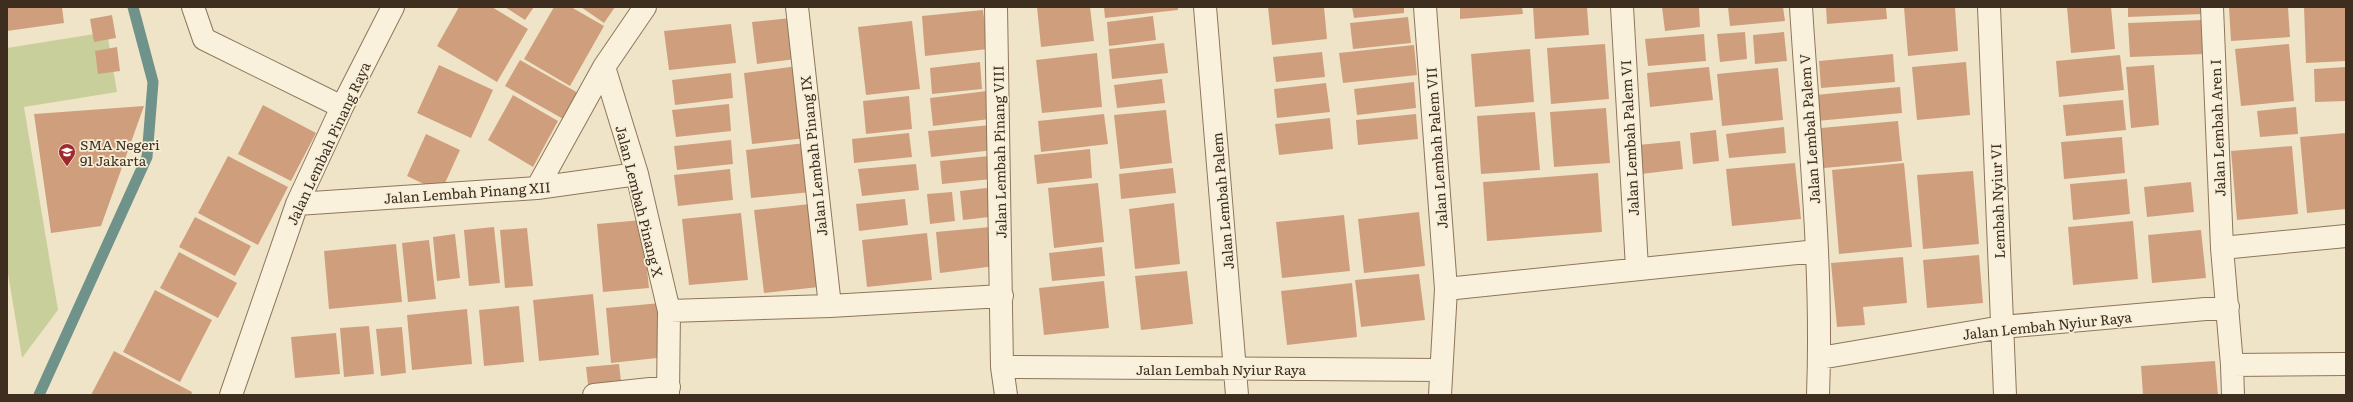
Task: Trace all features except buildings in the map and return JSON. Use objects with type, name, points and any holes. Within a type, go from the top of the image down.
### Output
[{"type":"street","points":[[193,7],[204,39],[342,107]]},
{"type":"street","name":"Jalan Lembah Pinang Raya","points":[[231,395],[297,204],[342,107],[393,7]]},
{"type":"street","points":[[537,188],[604,67],[645,7]]},
{"type":"street","name":"Jalan Lembah Pinang IX","points":[[797,7],[830,306]]},
{"type":"street","name":"Jalan Lembah Pinang VIII","points":[[996,7],[1002,366],[1006,395]]},
{"type":"street","name":"Jalan Lembah Palem","points":[[1205,7],[1237,395]]},
{"type":"street","name":"Jalan Lembah Palem VII","points":[[1425,7],[1446,289],[1440,395]]},
{"type":"street","name":"Jalan Lembah Palem VI","points":[[1622,7],[1637,268]]},
{"type":"street","name":"Jalan Lembah Palem V","points":[[1801,7],[1817,251],[1820,358],[1818,395]]},
{"type":"street","name":"Lembah Nyiur VI","points":[[1988,7],[2005,395]]},
{"type":"street","name":"Jalan Lembah Aren I","points":[[2212,7],[2222,248],[2228,307],[2233,395]]},
{"type":"street","name":"Jalan Lembah Pinang X","points":[[604,67],[636,174],[669,311],[669,391]]},
{"type":"street","name":"Jalan Lembah Pinang XII","points":[[297,204],[537,188],[636,174]]},
{"type":"street","points":[[2222,248],[2346,236]]},
{"type":"street","points":[[1446,289],[1637,268],[1817,251]]},
{"type":"street","points":[[669,311],[830,306],[1002,296]]},
{"type":"street","name":"Jalan Lembah Nyiur Raya","points":[[1820,358],[2002,327],[2228,307]]},
{"type":"street","points":[[2232,365],[2346,364]]},
{"type":"street","name":"Jalan Lembah Nyiur Raya","points":[[1002,366],[1441,370]]},
{"type":"street","points":[[594,395],[669,391]]},
{"type":"green space","points":[[107,32],[117,92],[24,107],[58,310],[22,358],[7,268],[7,48]]},
{"type":"waterway","points":[[39,395],[147,157],[153,82],[133,7]]},
{"type":"place","name":"SMA Negeri 91 Jakarta","points":[[67,167]]}]
